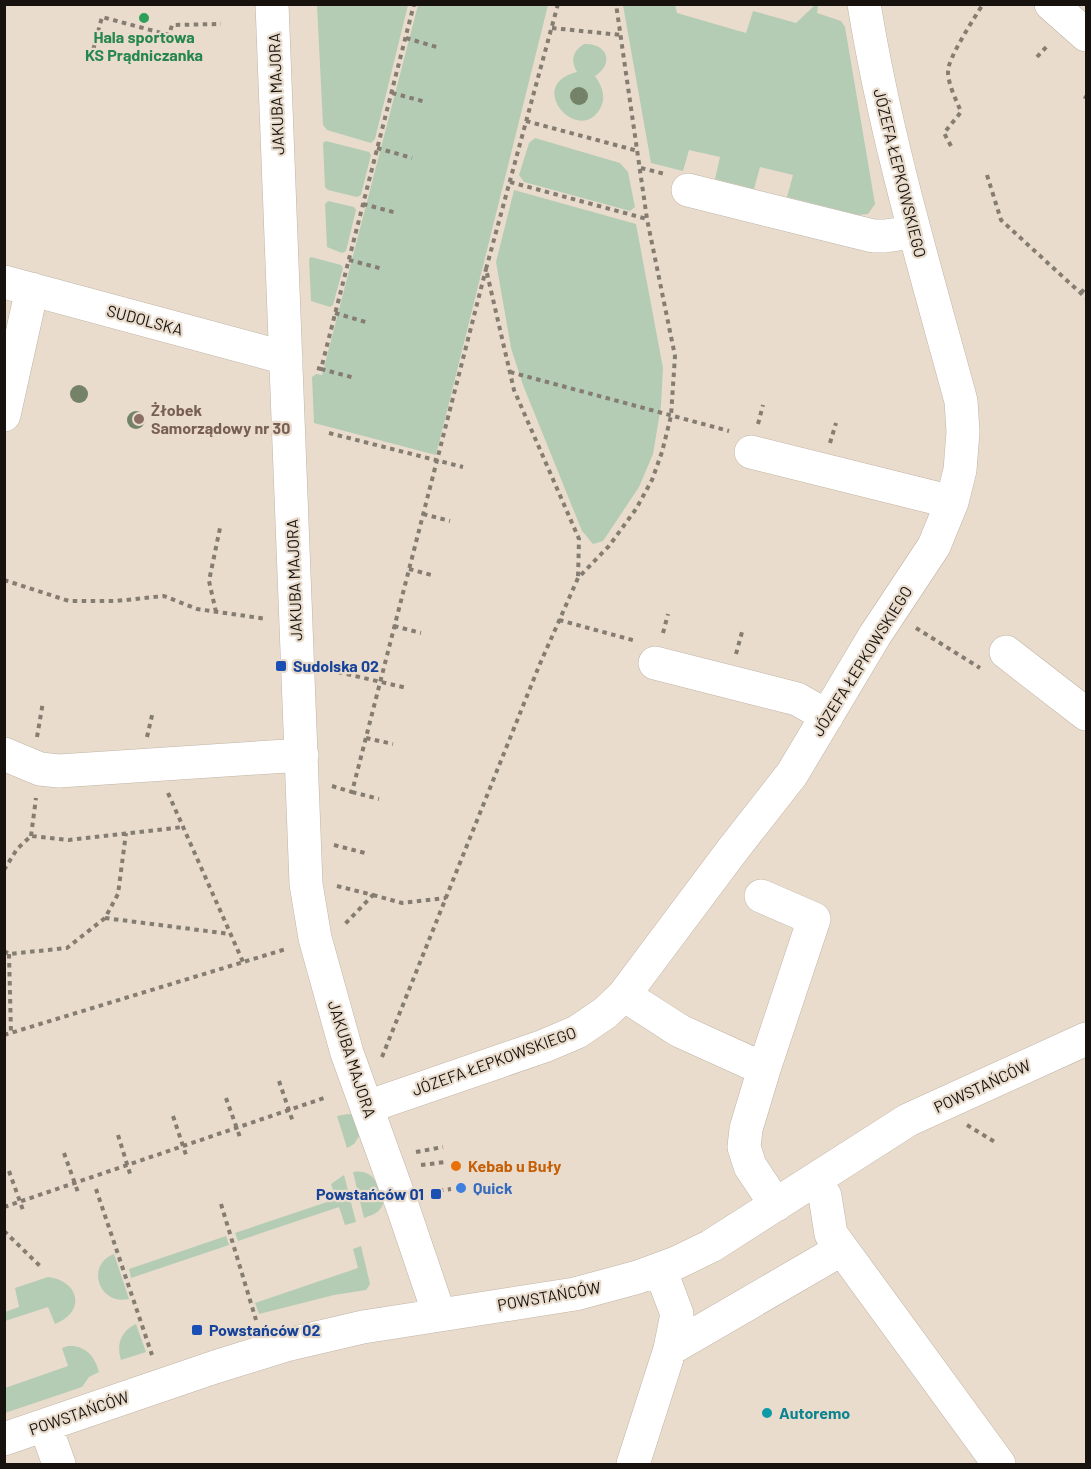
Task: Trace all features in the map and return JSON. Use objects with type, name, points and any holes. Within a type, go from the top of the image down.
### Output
[{"type":"street","name":"JAKUBA MAJORA","points":[[272,4],[300,363],[302,755],[309,911],[347,1053],[439,1314]]},
{"type":"street","points":[[1051,4],[1086,36]]},
{"type":"street","name":"JÓZEFA ŁEPKOWSKIEGO","points":[[367,1107],[566,1037],[590,1024],[624,995],[792,774],[875,635],[934,546],[952,502],[960,470],[963,432],[961,401],[913,232],[884,112],[862,5]]},
{"type":"street","points":[[688,190],[873,236],[913,232]]},
{"type":"street","name":"SUDOLSKA","points":[[18,286],[300,363]]},
{"type":"street","points":[[4,415],[18,286]]},
{"type":"street","points":[[751,452],[952,502]]},
{"type":"street","points":[[1006,652],[1086,714]]},
{"type":"street","points":[[657,655],[797,699],[827,716]]},
{"type":"street","points":[[4,753],[40,769],[59,771],[302,755]]},
{"type":"street","points":[[761,896],[814,919],[746,1129],[744,1148],[750,1166],[776,1205]]},
{"type":"street","points":[[624,995],[680,1031],[764,1069]]},
{"type":"street","name":"POWSTAŃCÓW","points":[[4,1439],[215,1366],[286,1345],[363,1327],[575,1294],[639,1278],[711,1246],[908,1120],[1086,1039]]},
{"type":"street","points":[[814,1181],[825,1196],[831,1234],[999,1464]]},
{"type":"street","points":[[670,1349],[842,1249]]},
{"type":"street","points":[[633,1464],[670,1349],[677,1314],[660,1269]]},
{"type":"street","points":[[45,1425],[58,1464]]},
{"type":"path","points":[[321,369],[414,4]]},
{"type":"path","points":[[352,792],[486,268],[558,4]]},
{"type":"path","points":[[378,1067],[538,666],[578,578],[609,546],[636,509],[652,480],[663,452],[671,416],[675,356],[647,219],[616,4]]},
{"type":"path","points":[[951,146],[944,133],[961,112],[948,70],[965,33],[983,4]]},
{"type":"path","points":[[91,58],[102,17],[169,35],[172,25],[221,24]]},
{"type":"path","points":[[552,28],[621,35]]},
{"type":"path","points":[[406,38],[440,48]]},
{"type":"path","points":[[1037,57],[1054,38]]},
{"type":"path","points":[[392,93],[426,102]]},
{"type":"path","points":[[526,121],[638,151]]},
{"type":"path","points":[[377,148],[412,158]]},
{"type":"path","points":[[987,175],[1001,220],[1086,298]]},
{"type":"path","points":[[510,182],[647,219]]},
{"type":"path","points":[[363,204],[397,213]]},
{"type":"path","points":[[349,260],[383,269]]},
{"type":"path","points":[[486,268],[514,390],[579,539],[578,578]]},
{"type":"path","points":[[1081,293],[1086,287]]},
{"type":"path","points":[[335,313],[369,323]]},
{"type":"path","points":[[300,363],[355,378]]},
{"type":"path","points":[[510,372],[755,437],[751,452]]},
{"type":"path","points":[[329,433],[463,467]]},
{"type":"path","points":[[423,514],[450,521]]},
{"type":"path","points":[[216,612],[209,581],[220,528]]},
{"type":"path","points":[[409,569],[435,576]]},
{"type":"path","points":[[4,580],[69,601],[116,601],[164,596],[197,609],[270,619]]},
{"type":"path","points":[[559,620],[657,655],[668,614]]},
{"type":"path","points":[[911,624],[985,670],[989,669],[1006,652]]},
{"type":"path","points":[[394,626],[421,633]]},
{"type":"path","points":[[338,672],[407,688]]},
{"type":"path","points":[[37,737],[43,702]]},
{"type":"path","points":[[147,740],[153,711]]},
{"type":"path","points":[[366,738],[393,744]]},
{"type":"path","points":[[322,784],[379,799]]},
{"type":"path","points":[[166,788],[243,962]]},
{"type":"path","points":[[4,870],[17,849],[31,836],[36,793]]},
{"type":"path","points":[[31,836],[69,840],[183,827]]},
{"type":"path","points":[[11,1033],[7,952],[67,948],[105,918],[118,894],[126,833]]},
{"type":"path","points":[[324,842],[366,853]]},
{"type":"path","points":[[335,886],[402,903],[446,898]]},
{"type":"path","points":[[342,927],[373,896]]},
{"type":"path","points":[[105,918],[231,934]]},
{"type":"path","points":[[4,1035],[287,948]]},
{"type":"path","points":[[279,1081],[293,1122]]},
{"type":"path","points":[[4,1207],[327,1097]]},
{"type":"path","points":[[226,1098],[241,1140]]},
{"type":"path","points":[[173,1116],[187,1158]]},
{"type":"path","points":[[958,1120],[995,1142]]},
{"type":"path","points":[[118,1135],[132,1176]]},
{"type":"path","points":[[416,1152],[443,1147]]},
{"type":"path","points":[[64,1153],[79,1195]]},
{"type":"path","points":[[421,1165],[446,1162]]},
{"type":"path","points":[[9,1171],[24,1213]]},
{"type":"path","points":[[96,1189],[152,1355]]},
{"type":"path","points":[[430,1192],[451,1189]]},
{"type":"path","points":[[221,1204],[256,1320]]},
{"type":"path","points":[[4,1231],[40,1266]]},
{"type":"green space","points":[[317,5],[408,5],[375,139],[371,143],[327,130],[323,125]]},
{"type":"green space","points":[[418,5],[548,5],[436,455],[314,423],[312,377],[316,374],[322,375]]},
{"type":"green space","points":[[623,5],[675,5],[677,13],[746,33],[753,11],[796,23],[815,5],[818,6],[817,13],[841,21],[845,27],[875,204],[868,214],[858,215],[787,197],[793,175],[760,167],[754,189],[715,179],[720,157],[689,150],[683,171],[651,163]]},
{"type":"green space","points":[[584,44],[603,50],[606,60],[601,71],[595,76],[602,91],[601,107],[592,118],[581,121],[561,110],[555,100],[555,89],[562,79],[577,72],[574,56]]},
{"type":"green space","points":[[535,138],[620,163],[628,172],[635,207],[630,211],[524,182],[519,175],[529,143]]},
{"type":"green space","points":[[326,141],[369,152],[371,155],[361,195],[357,197],[328,190],[325,187],[323,143]]},
{"type":"green space","points":[[514,190],[636,224],[663,368],[661,406],[653,454],[639,487],[603,541],[593,544],[582,531],[523,385],[511,348],[496,262]]},
{"type":"green space","points":[[328,201],[354,207],[356,210],[346,251],[342,253],[327,247],[325,204]]},
{"type":"green space","points":[[311,257],[341,265],[343,268],[333,305],[330,307],[311,301],[309,259]]},
{"type":"green space","points":[[354,1115],[361,1133],[354,1144],[347,1148],[337,1116]]},
{"type":"green space","points":[[353,1172],[370,1175],[384,1199],[382,1207],[377,1212],[364,1218]]},
{"type":"green space","points":[[344,1175],[356,1222],[345,1225],[339,1207],[238,1241],[235,1233],[336,1199],[331,1184]]},
{"type":"green space","points":[[226,1236],[229,1245],[131,1278],[129,1269]]},
{"type":"green space","points":[[361,1246],[370,1284],[366,1290],[334,1295],[259,1314],[255,1303],[358,1268],[353,1249]]},
{"type":"green space","points":[[114,1254],[129,1299],[119,1300],[110,1296],[103,1291],[99,1283],[100,1267],[105,1259]]},
{"type":"green space","points":[[48,1277],[67,1284],[72,1290],[75,1305],[65,1319],[55,1324],[48,1307],[5,1321],[5,1312],[19,1307],[15,1288]]},
{"type":"green space","points":[[136,1324],[146,1352],[121,1360],[119,1349],[123,1334]]},
{"type":"green space","points":[[79,1347],[92,1356],[99,1372],[89,1377],[82,1387],[5,1413],[5,1388],[68,1366],[62,1348]]},
{"type":"place","name":"Hala sportowa KS Prądniczanka","points":[[144,18]]},
{"type":"place","name":"Żłobek Samorządowy nr 30","points":[[139,419]]},
{"type":"place","name":"Sudolska 02","points":[[281,666]]},
{"type":"place","name":"Kebab u Buły","points":[[456,1166]]},
{"type":"place","name":"Quick","points":[[461,1188]]},
{"type":"place","name":"Powstańców 01","points":[[436,1194]]},
{"type":"place","name":"Powstańców 02","points":[[197,1330]]},
{"type":"place","name":"Autoremo","points":[[767,1413]]}]
